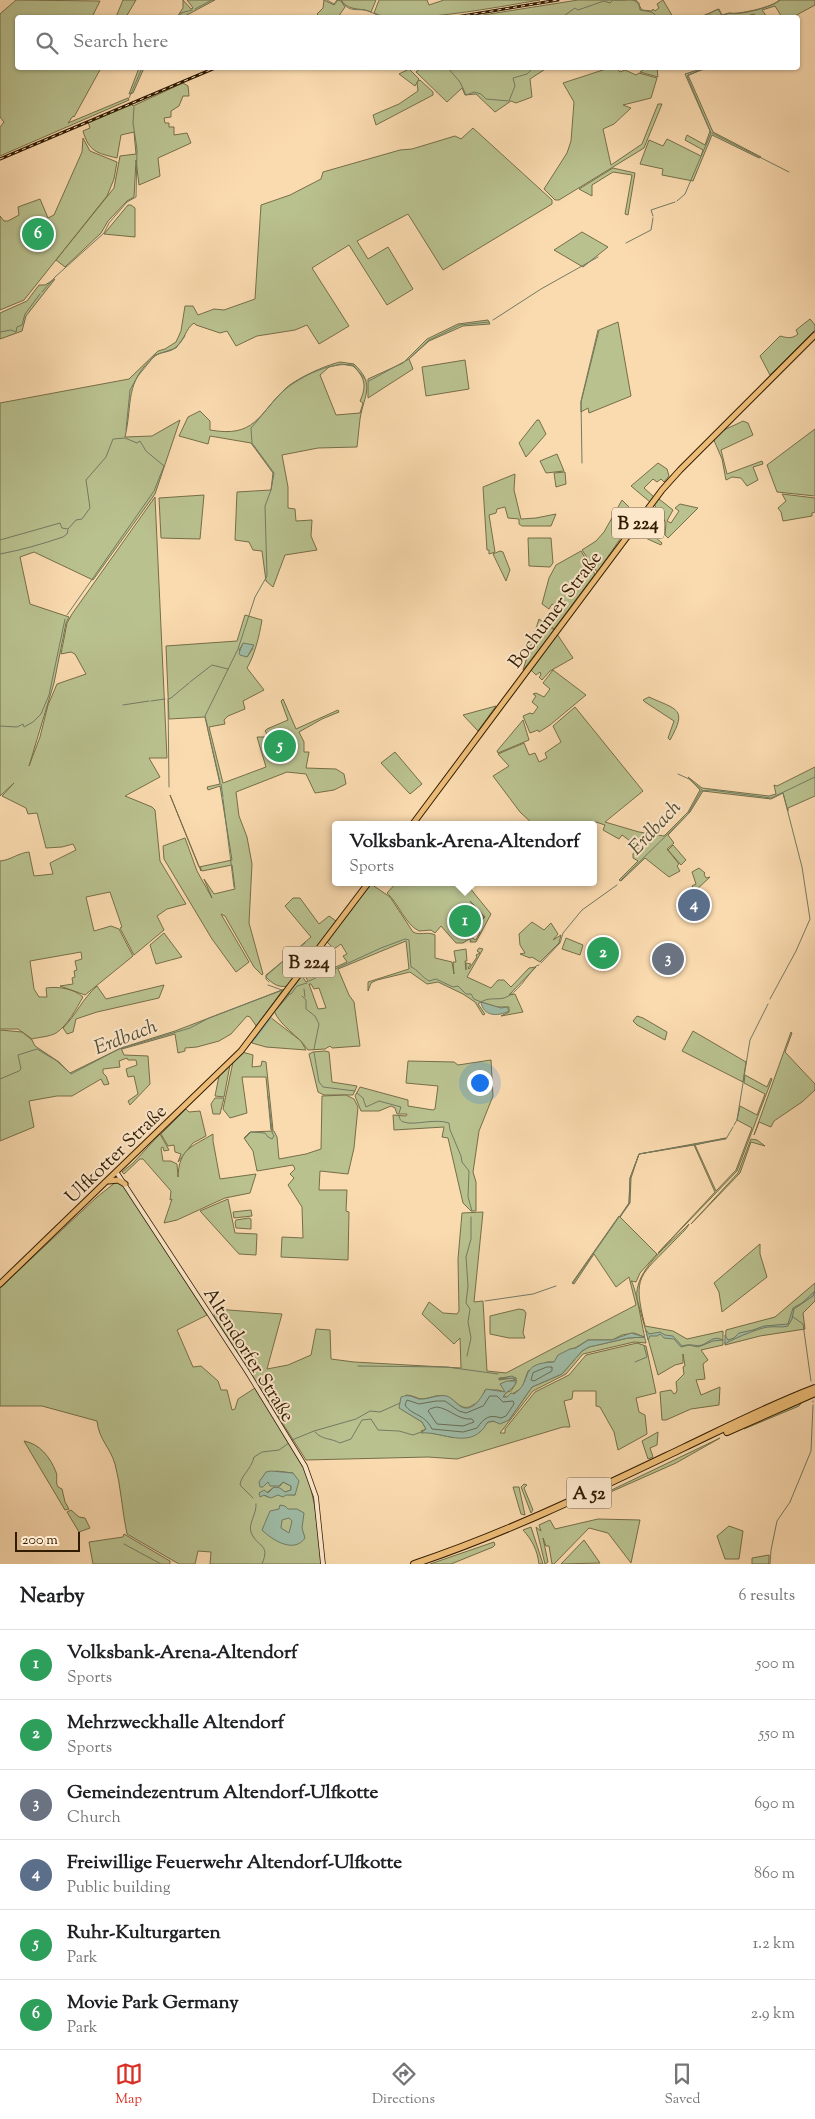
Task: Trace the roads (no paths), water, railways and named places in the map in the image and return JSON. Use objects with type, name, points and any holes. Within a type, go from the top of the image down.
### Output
[{"type":"highway","name":"A 52","points":[[426,1564],[534,1522],[714,1437],[802,1399],[814,1391]]},
{"type":"highway","name":"A 52","points":[[414,1564],[488,1537],[564,1504],[759,1412],[814,1391]]},
{"type":"main road","name":"Bochumer Straße","points":[[415,821],[662,490],[815,335]]},
{"type":"main road","name":"Ulfkotter Straße","points":[[0,1284],[109,1181],[249,1042],[366,886]]},
{"type":"main road","name":"Altendorfer Straße","points":[[117,1172],[305,1466],[314,1490],[323,1564]]},
{"type":"main road","points":[[109,1181],[118,1180],[125,1184]]},
{"type":"water","points":[[243,643],[254,645],[247,657],[239,653]]},
{"type":"water","points":[[481,1002],[501,1008],[507,1007],[509,1011],[491,1014],[482,1007]]},
{"type":"water","points":[[815,1291],[813,1296],[794,1309],[788,1326],[759,1329],[725,1344],[725,1335],[728,1340],[734,1338],[739,1333],[764,1326],[788,1324],[793,1308],[802,1303]]},
{"type":"water","points":[[646,1330],[649,1334],[660,1332],[673,1336],[682,1346],[689,1345],[681,1347],[674,1339],[664,1338],[660,1334],[650,1336],[648,1340]]},
{"type":"water","points":[[631,1333],[645,1337],[628,1338],[589,1347],[582,1351],[562,1374],[532,1387],[509,1420],[500,1424],[493,1421],[488,1422],[475,1436],[460,1438],[421,1433],[426,1429],[422,1422],[399,1408],[401,1397],[404,1396],[422,1399],[447,1396],[464,1408],[472,1407],[482,1397],[486,1389],[505,1392],[500,1384],[507,1381],[515,1381],[515,1378],[499,1379],[512,1376],[516,1378],[516,1382],[503,1397],[507,1397],[520,1389],[530,1369],[535,1366],[554,1362],[558,1355],[576,1348],[588,1340],[612,1340]]},
{"type":"water","points":[[714,1339],[723,1340],[713,1341],[698,1347],[690,1345],[702,1345]]},
{"type":"water","points":[[266,1472],[293,1473],[299,1481],[295,1495],[283,1497],[278,1495],[271,1498],[264,1495],[260,1497],[259,1493],[264,1490],[268,1493],[274,1487],[280,1488],[285,1492],[291,1490],[291,1486],[283,1482],[279,1486],[270,1486],[268,1482],[263,1487],[260,1487],[259,1482]]},
{"type":"water","points":[[280,1505],[288,1509],[297,1509],[304,1513],[302,1528],[305,1538],[300,1543],[295,1545],[283,1544],[271,1538],[262,1530],[270,1511],[279,1509]],"holes":[[[289,1518],[292,1521],[289,1533],[281,1528],[282,1520]]]},
{"type":"waterway","points":[[195,9],[212,0]]},
{"type":"waterway","points":[[327,0],[334,4],[337,0]]},
{"type":"waterway","points":[[341,0],[349,8],[365,10],[378,15]]},
{"type":"waterway","points":[[565,15],[575,8],[578,10],[604,1],[610,3],[613,0]]},
{"type":"waterway","points":[[614,0],[625,0]]},
{"type":"waterway","points":[[633,0],[639,3],[640,10],[652,12],[656,15]]},
{"type":"waterway","points":[[725,15],[756,10],[780,0]]},
{"type":"waterway","points":[[706,15],[718,9],[721,15]]},
{"type":"waterway","points":[[180,15],[192,10]]},
{"type":"waterway","points":[[129,98],[141,70]]},
{"type":"waterway","points":[[450,70],[460,82],[466,95],[474,92],[481,94],[486,99],[509,101],[515,86],[513,78],[527,74],[531,70]]},
{"type":"waterway","points":[[677,201],[685,194],[711,133],[687,76],[700,70]]},
{"type":"waterway","points":[[42,292],[55,277],[104,233],[109,223],[127,202],[136,197],[137,149],[133,123],[134,107]]},
{"type":"waterway","points":[[712,133],[789,172]]},
{"type":"waterway","points":[[653,216],[651,210],[675,202]]},
{"type":"waterway","points":[[626,243],[651,230],[653,218]]},
{"type":"waterway","points":[[493,320],[541,289],[598,257]]},
{"type":"waterway","points":[[0,332],[11,330],[16,332],[17,327],[22,325],[25,314],[40,294]]},
{"type":"waterway","points":[[369,381],[409,359],[429,340],[460,325],[489,322]]},
{"type":"waterway","points":[[582,463],[581,401],[598,330]]},
{"type":"waterway","points":[[126,430],[130,390],[138,376],[155,355],[176,348],[185,336]]},
{"type":"waterway","points":[[208,728],[205,716],[238,649],[255,597],[267,576],[265,506],[271,490],[274,473],[252,443],[251,428],[283,391],[319,370],[336,365],[353,365],[366,380]]},
{"type":"waterway","points":[[0,540],[60,523],[62,528],[68,529],[76,520],[82,519],[90,508],[86,480],[106,457],[113,439],[125,438],[137,443],[140,441],[146,451],[164,466],[154,491],[67,615]]},
{"type":"waterway","points":[[0,554],[32,547],[63,537],[67,534],[68,530]]},
{"type":"waterway","points":[[0,726],[17,727],[23,724],[24,727],[41,714],[49,695],[65,619]]},
{"type":"waterway","points":[[190,682],[212,665],[228,669]]},
{"type":"waterway","points":[[169,787],[168,699],[189,683]]},
{"type":"waterway","points":[[151,701],[165,699]]},
{"type":"waterway","points":[[123,705],[149,701]]},
{"type":"waterway","points":[[208,730],[220,782]]},
{"type":"waterway","name":"Erdbach","points":[[678,774],[689,779],[702,790]]},
{"type":"waterway","name":"Erdbach","points":[[621,880],[688,814],[701,791],[711,790],[771,798],[815,777]]},
{"type":"waterway","points":[[221,784],[223,797]]},
{"type":"waterway","points":[[770,999],[796,951],[810,919],[802,867],[783,793]]},
{"type":"waterway","points":[[223,799],[234,887]]},
{"type":"waterway","name":"Erdbach","points":[[541,963],[560,943],[563,933],[582,910],[617,885]]},
{"type":"waterway","name":"Erdbach","points":[[309,981],[405,939],[409,940],[411,967],[424,978],[429,981],[436,979],[453,987],[458,986],[466,994],[471,994],[474,999],[481,1002],[509,996],[539,965]]},
{"type":"waterway","points":[[269,982],[266,979],[266,975],[305,943]]},
{"type":"waterway","name":"Erdbach","points":[[287,994],[291,994],[297,986],[307,983]]},
{"type":"waterway","points":[[268,985],[282,990]]},
{"type":"waterway","points":[[304,989],[305,997]]},
{"type":"waterway","name":"Erdbach","points":[[0,1079],[21,1069],[18,1055],[37,1049],[57,1061],[71,1074],[119,1049],[190,1028],[209,1018],[282,990]]},
{"type":"waterway","points":[[260,1021],[282,991]]},
{"type":"waterway","points":[[275,1011],[289,995]]},
{"type":"waterway","points":[[302,996],[306,1000],[306,1009],[315,1016],[319,1024],[314,1049]]},
{"type":"waterway","points":[[734,1125],[737,1120],[750,1040],[768,1004]]},
{"type":"waterway","points":[[253,1041],[271,1018]]},
{"type":"waterway","points":[[314,1052],[319,1082],[323,1087],[355,1091]]},
{"type":"waterway","points":[[357,1093],[363,1098],[366,1107],[379,1101],[401,1107],[399,1113]]},
{"type":"waterway","points":[[268,1096],[272,1130]]},
{"type":"waterway","points":[[399,1116],[400,1120],[408,1123],[437,1121],[449,1123],[462,1162],[469,1171],[468,1197],[472,1211]]},
{"type":"waterway","points":[[620,1216],[629,1203],[630,1178],[639,1154],[726,1139],[733,1127]]},
{"type":"waterway","points":[[245,1138],[251,1132],[265,1133],[272,1139],[274,1136],[272,1132]]},
{"type":"waterway","points":[[467,1356],[471,1338],[468,1322],[470,1309],[466,1303],[468,1286],[466,1257],[471,1239],[471,1217]]},
{"type":"waterway","points":[[573,1283],[619,1217]]},
{"type":"waterway","points":[[485,1301],[533,1294],[556,1286]]},
{"type":"waterway","points":[[793,1317],[803,1324],[811,1381]]},
{"type":"waterway","points":[[635,1362],[647,1357],[644,1346]]},
{"type":"waterway","points":[[358,1366],[447,1367],[498,1374]]},
{"type":"waterway","points":[[292,1440],[314,1431],[356,1419],[370,1411],[380,1412],[400,1403]]},
{"type":"waterway","points":[[770,1564],[777,1521],[790,1502],[811,1451],[813,1405]]},
{"type":"waterway","points":[[315,1432],[340,1443],[351,1439],[362,1420],[371,1419],[378,1430],[399,1431],[413,1435],[421,1432]]},
{"type":"waterway","points":[[253,1498],[240,1485],[254,1457],[262,1452],[279,1450],[289,1443]]},
{"type":"waterway","points":[[256,1504],[250,1529],[264,1549],[262,1564]]},
{"type":"waterway","points":[[124,1544],[161,1564]]},
{"type":"railway","points":[[468,15],[558,0]]},
{"type":"railway","points":[[0,159],[210,70]]},
{"type":"place","name":"Movie Park Germany","points":[[38,234]]},
{"type":"place","name":"Ruhr-Kulturgarten","points":[[280,746]]},
{"type":"place","name":"Freiwillige Feuerwehr Altendorf-Ulfkotte","points":[[694,905]]},
{"type":"place","name":"Volksbank-Arena-Altendorf","points":[[465,921]]},
{"type":"place","name":"Mehrzweckhalle Altendorf","points":[[603,953]]},
{"type":"place","name":"Gemeindezentrum Altendorf-Ulfkotte","points":[[668,959]]}]
